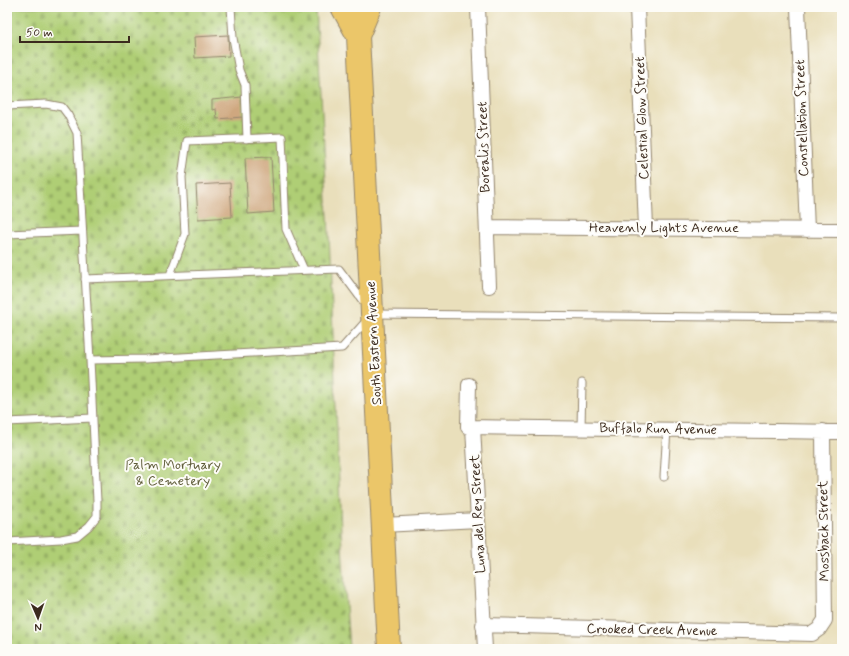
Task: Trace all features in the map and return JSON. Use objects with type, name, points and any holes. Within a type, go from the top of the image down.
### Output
[{"type":"main road","name":"South Eastern Avenue","points":[[342,7],[358,36]]},
{"type":"main road","name":"South Eastern Avenue","points":[[370,7],[358,36],[389,649]]},
{"type":"street","name":"Borealis Street","points":[[478,7],[489,286]]},
{"type":"street","name":"Celestial Glow Street","points":[[637,7],[646,228]]},
{"type":"street","name":"Constellation Street","points":[[798,7],[807,230]]},
{"type":"street","name":"Heavenly Lights Avenue","points":[[487,227],[842,230]]},
{"type":"street","name":"Luna del Rey Street","points":[[469,385],[468,427],[473,427],[485,649]]},
{"type":"street","name":"Buffalo Run Avenue","points":[[473,427],[842,432]]},
{"type":"street","name":"Mossback Street","points":[[819,629],[825,620],[822,432]]},
{"type":"street","points":[[383,525],[478,520]]},
{"type":"street","name":"Crooked Creek Avenue","points":[[483,625],[812,634],[819,629]]},
{"type":"lane","points":[[231,7],[233,38],[239,70],[245,85],[247,139]]},
{"type":"lane","points":[[7,106],[46,104],[62,107],[77,133],[97,501],[97,516],[89,526],[77,536],[61,539],[7,542]]},
{"type":"lane","points":[[170,275],[185,234],[182,177],[187,141],[282,138],[286,229],[304,270]]},
{"type":"lane","points":[[7,234],[82,232]]},
{"type":"lane","points":[[85,278],[339,269],[372,314]]},
{"type":"lane","points":[[90,360],[145,359],[342,348],[372,314],[842,318]]},
{"type":"lane","points":[[581,428],[582,383]]},
{"type":"lane","points":[[7,422],[93,418]]},
{"type":"lane","points":[[664,477],[667,429]]},
{"type":"green space","name":"Palm Mortuary & Cemetery","points":[[7,7],[316,7],[329,234],[341,531],[349,649],[7,649]]},
{"type":"building","points":[[228,35],[229,56],[195,58],[194,37]]},
{"type":"building","points":[[242,97],[243,117],[217,119],[216,109],[212,110],[212,100]]},
{"type":"building","points":[[271,157],[274,212],[248,214],[245,158]]},
{"type":"building","points":[[230,183],[232,217],[198,219],[196,185]]}]
